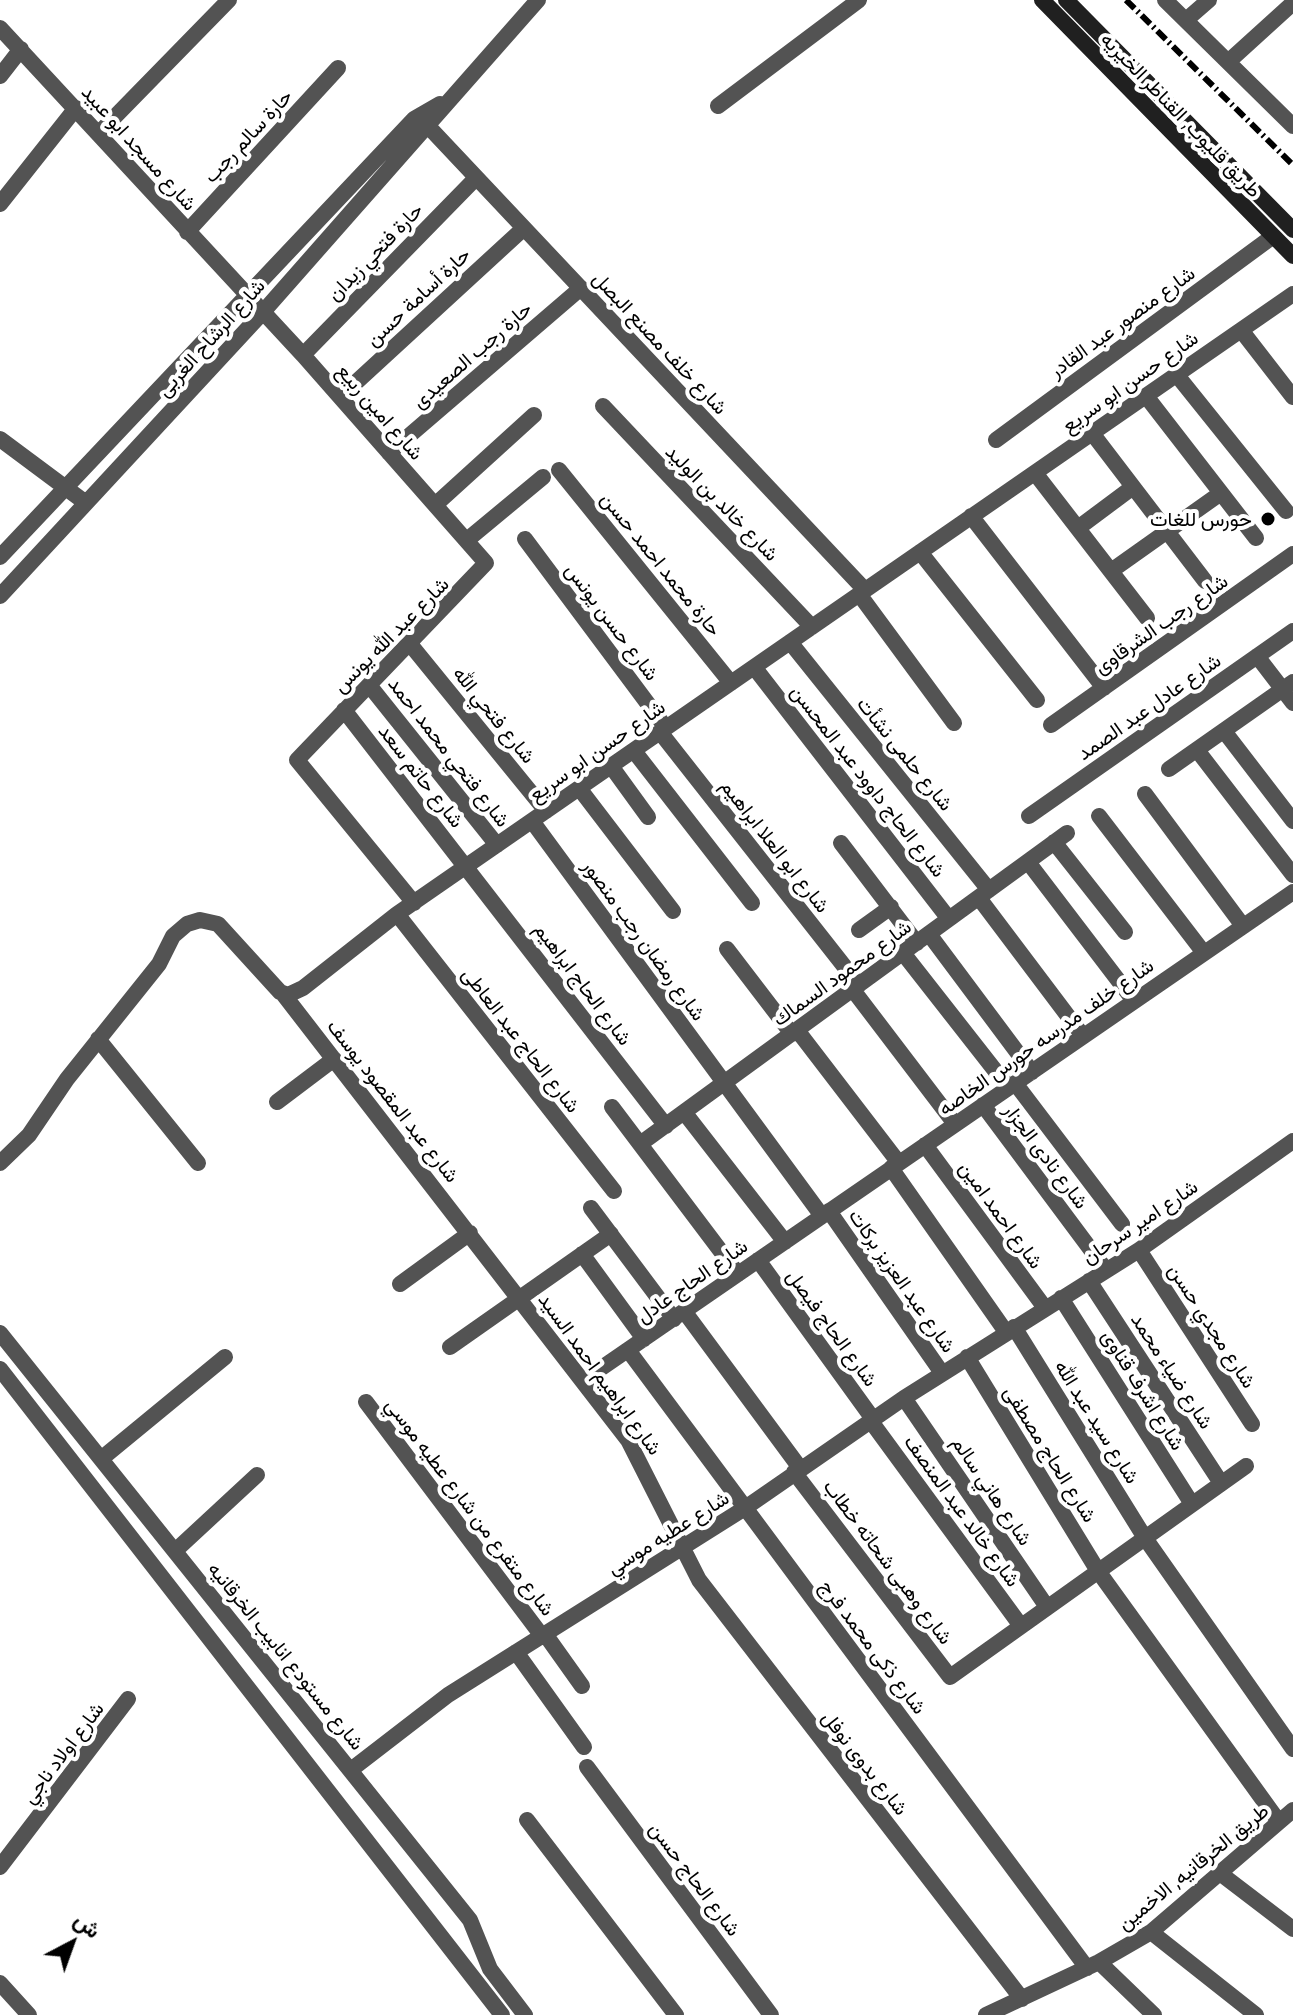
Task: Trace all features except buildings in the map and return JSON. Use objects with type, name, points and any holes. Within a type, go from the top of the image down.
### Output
[{"type":"main road","name":"طريق قليوب, القناطر الخيريه","points":[[1042,0],[1293,256]]},
{"type":"main road","name":"طريق قليوب, القناطر الخيريه","points":[[1066,0],[1293,230]]},
{"type":"street","points":[[99,133],[229,0]]},
{"type":"street","name":"شارع الرشاح الغربى","points":[[0,596],[263,312],[538,0]]},
{"type":"street","points":[[718,106],[859,0]]},
{"type":"street","points":[[1165,0],[1293,126]]},
{"type":"street","points":[[1186,20],[1209,0]]},
{"type":"street","points":[[1228,62],[1293,3]]},
{"type":"street","name":"شارع مسجد ابو عبيد","points":[[0,28],[263,312]]},
{"type":"street","points":[[0,76],[21,49]]},
{"type":"street","name":"حارة سالم رجب","points":[[187,232],[338,68]]},
{"type":"street","name":"شارع الرشاح الغربى","points":[[0,557],[414,119],[429,108],[446,102]]},
{"type":"street","points":[[0,204],[76,108]]},
{"type":"street","name":"شارع خلف مصنع البصل","points":[[426,124],[862,592],[954,723]]},
{"type":"street","name":"حارة فتحي زيدان","points":[[303,355],[476,178]]},
{"type":"street","name":"حارة أسامة حسن","points":[[340,397],[524,228]]},
{"type":"street","name":"شارع منصور عبد القادر","points":[[996,440],[1272,237]]},
{"type":"street","name":"حارة رجب الصعيدى","points":[[389,453],[581,288]]},
{"type":"street","name":"شارع حسن ابو سريع","points":[[284,995],[303,988],[397,914],[1293,294]]},
{"type":"street","name":"شارع امين ربيع","points":[[263,312],[467,540]]},
{"type":"street","points":[[1241,330],[1293,397]]},
{"type":"street","points":[[204,342],[220,358]]},
{"type":"street","points":[[1176,374],[1286,511]]},
{"type":"street","points":[[1146,396],[1256,538]]},
{"type":"street","name":"شارع خالد بن الوليد","points":[[603,406],[812,627]]},
{"type":"street","points":[[435,505],[534,415]]},
{"type":"street","points":[[1092,433],[1205,581]]},
{"type":"street","points":[[0,439],[86,503]]},
{"type":"street","name":"حارة محمد احمد حسن","points":[[559,470],[731,683]]},
{"type":"street","points":[[1035,473],[1147,618]]},
{"type":"street","points":[[467,540],[543,477]]},
{"type":"street","points":[[1078,528],[1133,487]]},
{"type":"street","points":[[1111,571],[1221,493]]},
{"type":"street","points":[[971,516],[1104,688]]},
{"type":"street","name":"شارع حسن يونس","points":[[525,539],[663,730]]},
{"type":"street","name":"شارع عبد الله يونس","points":[[414,903],[298,763],[300,755],[486,567],[467,540]]},
{"type":"street","points":[[920,552],[1037,700]]},
{"type":"street","name":"شارع رجب الشرقاوى","points":[[1051,725],[1293,554]]},
{"type":"street","name":"شارع عادل عبد الصمد","points":[[1029,816],[1293,631]]},
{"type":"street","name":"شارع حلمى نشأت","points":[[790,642],[984,894],[1083,1036]]},
{"type":"street","name":"شارع فتحي الله","points":[[410,644],[539,816]]},
{"type":"street","points":[[1169,769],[1290,691],[1257,656]]},
{"type":"street","name":"شارع الحاج داوود عبد المحسن","points":[[754,667],[949,919]]},
{"type":"street","name":"شارع فتحي محمد احمد","points":[[369,685],[497,845]]},
{"type":"street","name":"شارع حاتم سعد","points":[[344,710],[467,866]]},
{"type":"street","name":"شارع ابو العلا ابراهيم","points":[[663,730],[955,1124]]},
{"type":"street","points":[[1224,731],[1293,821]]},
{"type":"street","points":[[1197,750],[1293,875]]},
{"type":"street","points":[[634,751],[752,903]]},
{"type":"street","points":[[611,766],[648,817]]},
{"type":"street","points":[[579,788],[673,911]]},
{"type":"street","points":[[1145,794],[1243,926]]},
{"type":"street","name":"شارع رمضان رجب منصور","points":[[539,816],[725,1083]]},
{"type":"street","points":[[1099,816],[1204,953]]},
{"type":"street","name":"شارع محمود السماك","points":[[640,1144],[1061,838],[1125,932]]},
{"type":"street","points":[[841,843],[891,907],[923,938],[1032,1072]]},
{"type":"street","points":[[1028,862],[1134,1001]]},
{"type":"street","name":"شارع الحاج ابراهيم","points":[[467,866],[666,1126]]},
{"type":"street","name":"شارع خلف مدرسه حورس الخاصه","points":[[826,1214],[1293,892]]},
{"type":"street","points":[[859,930],[891,907]]},
{"type":"street","name":"شارع الحاج عبد العاطى","points":[[397,914],[614,1191]]},
{"type":"street","points":[[0,1163],[29,1135],[98,1039],[159,964],[173,936],[194,921],[208,920],[218,924],[284,995]]},
{"type":"street","name":"شارع سيد عبد الله","points":[[727,949],[895,1166],[1010,1329],[1145,1538],[1293,1749]]},
{"type":"street","points":[[903,953],[1122,1224]]},
{"type":"street","name":"شارع عبد المقصود يوسف","points":[[284,995],[470,1233]]},
{"type":"street","points":[[98,1039],[198,1163]]},
{"type":"street","points":[[277,1102],[334,1059]]},
{"type":"street","name":"شارع عبد العزيز بركات","points":[[725,1083],[942,1373]]},
{"type":"street","name":"شارع نادى الجزار","points":[[983,1105],[1106,1270]]},
{"type":"street","points":[[612,1107],[738,1274]]},
{"type":"street","points":[[684,1112],[785,1242]]},
{"type":"street","name":"شارع امير سرحان","points":[[1010,1329],[1139,1250],[1293,1141]]},
{"type":"street","name":"شارع احمد امين","points":[[925,1145],[1045,1308]]},
{"type":"street","name":"شارع وهبى شحاته خطاب","points":[[591,1208],[679,1315],[950,1677],[1021,1626]]},
{"type":"street","name":"شارع الحاج عادل","points":[[584,1380],[826,1214]]},
{"type":"street","points":[[400,1284],[470,1233]]},
{"type":"street","name":"شارع ابراهيم احمد السيد","points":[[470,1233],[640,1458],[680,1549]]},
{"type":"street","points":[[450,1347],[611,1234]]},
{"type":"street","name":"شارع مجدي حسن","points":[[1139,1250],[1252,1424]]},
{"type":"street","points":[[582,1254],[644,1339]]},
{"type":"street","name":"شارع الحاج فيصل","points":[[758,1260],[871,1419]]},
{"type":"street","name":"شارع ضياء محمد","points":[[1089,1281],[1221,1483]]},
{"type":"street","name":"شارع اشرف قناوى","points":[[1061,1298],[1192,1504]]},
{"type":"street","name":"شارع عطيه موسي","points":[[352,1769],[448,1695],[745,1508],[871,1419],[1010,1329]]},
{"type":"street","name":"شارع مستودع انابيب الخرقانيه","points":[[0,1333],[470,1920],[490,1969],[525,2015]]},
{"type":"street","name":"شارع ذكى محمد فرج","points":[[628,1350],[1093,1965],[1154,2015]]},
{"type":"street","points":[[101,1459],[225,1357]]},
{"type":"street","name":"شارع الحاج مصطفى","points":[[967,1357],[1098,1571],[1289,1815]]},
{"type":"street","points":[[0,1369],[502,2015]]},
{"type":"street","name":"شارع هاني سالم","points":[[904,1398],[1047,1607]]},
{"type":"street","name":"شارع متفرع من شارع عطيه موسي","points":[[366,1402],[582,1686]]},
{"type":"street","name":"شارع خالد عبد المنصف","points":[[871,1419],[1021,1626]]},
{"type":"street","points":[[1021,1626],[1246,1466]]},
{"type":"street","points":[[175,1551],[257,1475]]},
{"type":"street","name":"شارع بدوى نوفل","points":[[680,1549],[699,1580],[1022,1999]]},
{"type":"street","points":[[516,1652],[584,1747]]},
{"type":"street","name":"شارع اولاد ناجي","points":[[0,1867],[128,1699]]},
{"type":"street","name":"شارع الحاج حسن","points":[[587,1767],[771,2015]]},
{"type":"street","name":"طريق الخرقانيه, الاخمين","points":[[986,2015],[1093,1965],[1151,1932],[1289,1815]]},
{"type":"street","points":[[527,1820],[676,2015]]},
{"type":"street","points":[[1221,1874],[1293,1929]]},
{"type":"street","points":[[1151,1932],[1256,2015]]},
{"type":"street","points":[[0,1983],[29,2015]]},
{"type":"railway","points":[[1126,0],[1293,165]]},
{"type":"place","name":"حورس للغات","points":[[1268,519]]}]
